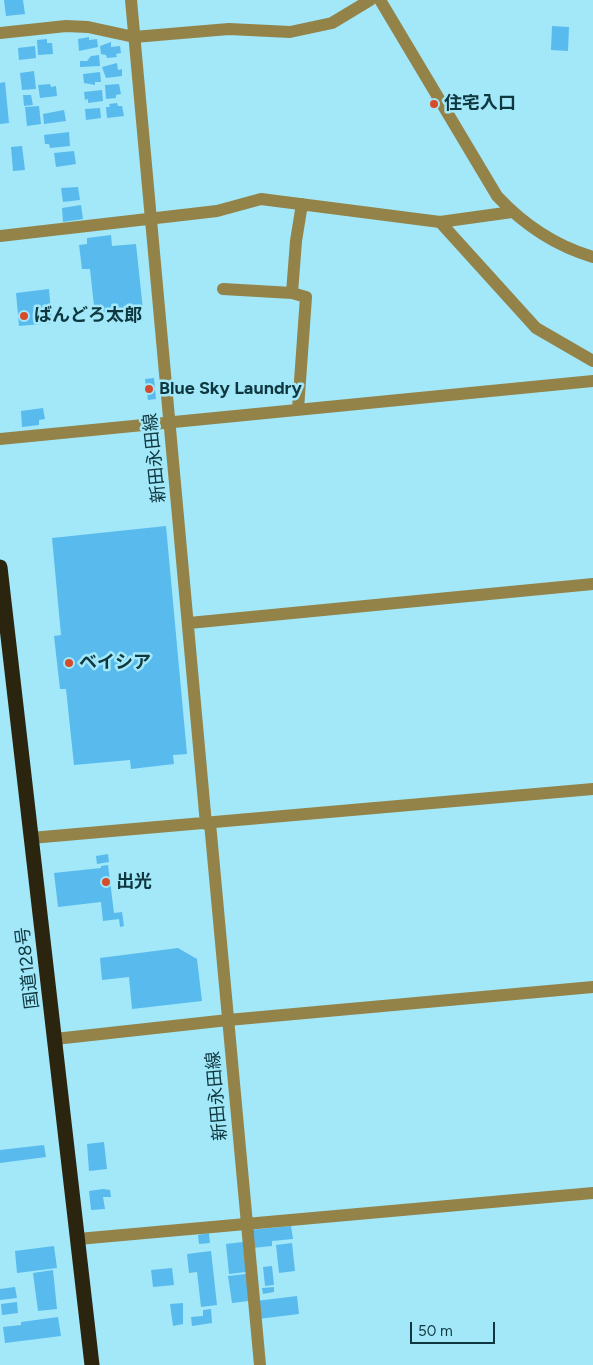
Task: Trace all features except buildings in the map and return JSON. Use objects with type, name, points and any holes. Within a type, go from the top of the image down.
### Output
[{"type":"highway","name":"国道128号","points":[[0,567],[4,638],[31,838],[92,1365]]},
{"type":"street","name":"新田永田線","points":[[131,0],[168,422],[228,1020],[260,1365]]},
{"type":"street","points":[[0,32],[66,26],[88,27],[134,37],[229,29],[290,32],[332,23],[370,0]]},
{"type":"street","points":[[380,0],[497,196],[512,212],[531,227],[575,251],[593,257]]},
{"type":"street","points":[[0,236],[217,211],[261,199],[440,222],[512,212]]},
{"type":"street","points":[[292,293],[296,240],[302,204]]},
{"type":"street","points":[[440,222],[536,328],[593,361]]},
{"type":"street","points":[[223,289],[292,293],[306,296],[298,409]]},
{"type":"street","points":[[0,439],[593,381]]},
{"type":"street","points":[[189,623],[593,584]]},
{"type":"street","points":[[31,838],[208,824],[593,788]]},
{"type":"street","points":[[55,1039],[228,1020],[593,987]]},
{"type":"street","points":[[78,1239],[246,1226],[593,1194]]},
{"type":"place","name":"住宅入口","points":[[434,104]]},
{"type":"place","name":"ばんどろ太郎","points":[[24,316]]},
{"type":"place","name":"Blue Sky Laundry","points":[[149,389]]},
{"type":"place","name":"ベイシア","points":[[69,663]]},
{"type":"place","name":"出光","points":[[106,882]]}]
